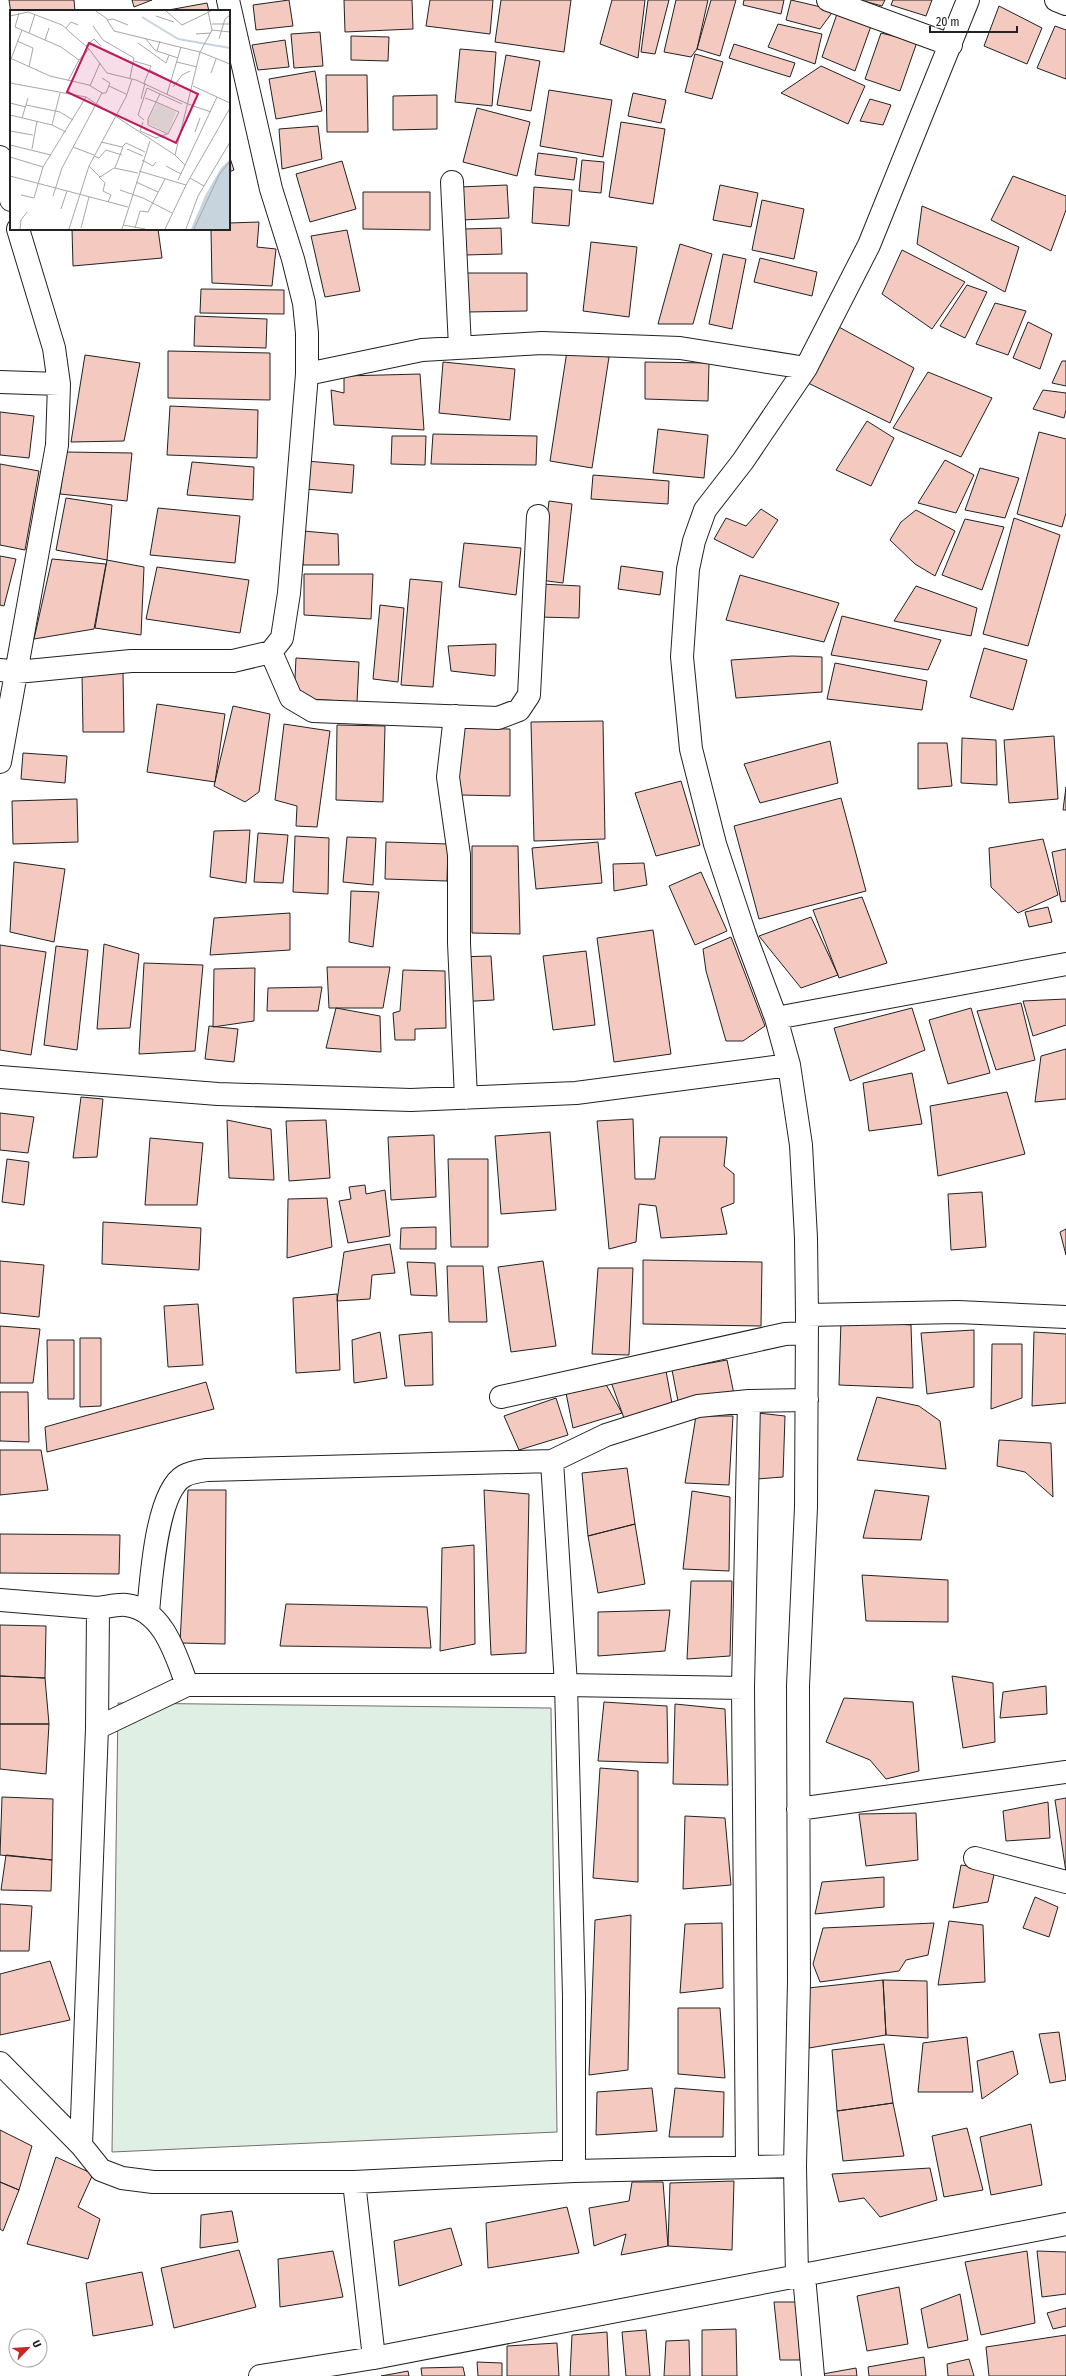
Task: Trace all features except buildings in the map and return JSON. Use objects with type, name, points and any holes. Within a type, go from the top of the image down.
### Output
[{"type":"street","points":[[8,671],[131,661],[233,661],[271,652],[282,638],[289,592],[307,374],[307,333],[304,303],[293,259],[271,189],[228,0]]},
{"type":"street","points":[[828,0],[951,45]]},
{"type":"street","points":[[813,2376],[801,2277],[795,2166],[799,1981],[798,1686],[806,1507],[807,1400],[806,1238],[801,1145],[789,1065],[776,1018],[745,935],[714,844],[691,749],[682,657],[688,569],[694,541],[705,510],[743,461],[806,368],[870,245],[968,0]]},
{"type":"street","points":[[1056,0],[1066,4]]},
{"type":"street","points":[[0,157],[10,196]]},
{"type":"street","points":[[452,182],[460,347]]},
{"type":"street","points":[[0,762],[8,671],[57,445],[59,384],[54,348],[18,230]]},
{"type":"street","points":[[307,374],[422,350],[542,343],[680,348],[806,368]]},
{"type":"street","points":[[0,382],[59,384]]},
{"type":"street","points":[[271,652],[291,698],[313,711],[498,718],[519,710],[529,695],[538,516]]},
{"type":"street","points":[[455,716],[448,777],[459,855],[459,943],[466,1098]]},
{"type":"street","points":[[776,1018],[1066,964]]},
{"type":"street","points":[[0,1077],[218,1094],[412,1100],[576,1093],[789,1065]]},
{"type":"street","points":[[501,1397],[785,1334],[807,1324],[958,1312],[1066,1317]]},
{"type":"street","points":[[148,1612],[156,1538],[170,1490],[183,1476],[208,1470],[552,1461],[606,1435],[698,1406],[749,1401],[807,1400]]},
{"type":"street","points":[[747,2167],[743,1688],[749,1401]]},
{"type":"street","points":[[552,1461],[566,1685],[574,1996],[574,2171]]},
{"type":"street","points":[[0,1600],[98,1608],[126,1605],[148,1612],[164,1632],[187,1685]]},
{"type":"street","points":[[81,2145],[97,1728],[98,1608]]},
{"type":"street","points":[[97,1728],[187,1685],[566,1685],[743,1688]]},
{"type":"street","points":[[798,1809],[1066,1772]]},
{"type":"street","points":[[975,1858],[1066,1882]]},
{"type":"street","points":[[0,2063],[81,2145],[101,2170],[122,2178],[153,2182],[354,2182],[574,2171],[795,2166]]},
{"type":"street","points":[[354,2182],[374,2358]]},
{"type":"street","points":[[260,2376],[374,2358],[801,2277],[1066,2224]]},
{"type":"green space","points":[[118,1703],[551,1708],[557,2132],[112,2152]]}]
